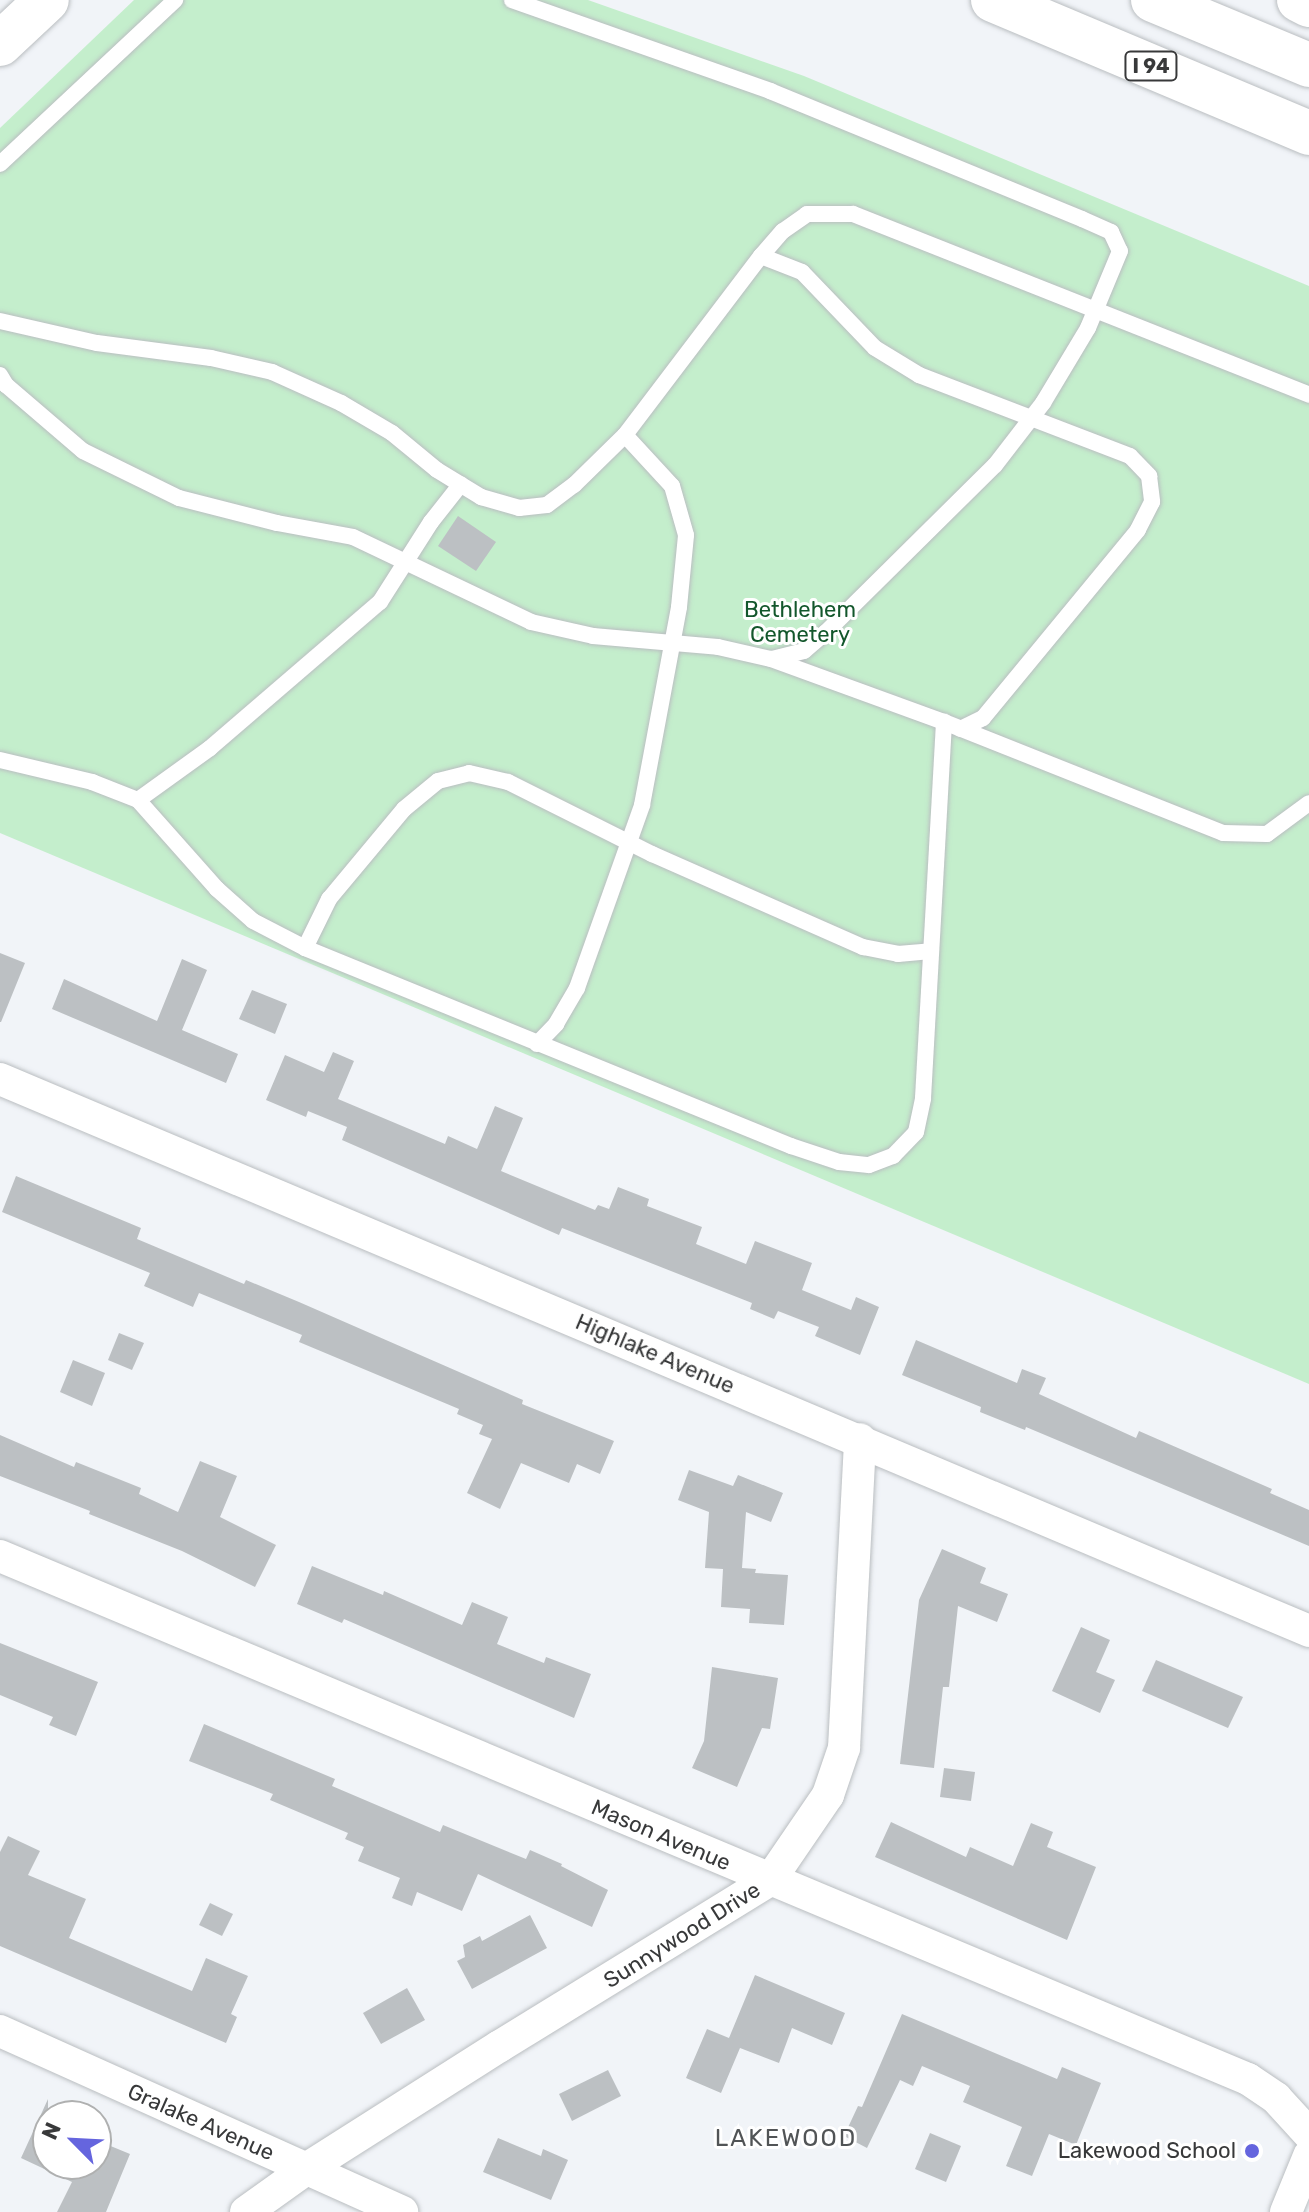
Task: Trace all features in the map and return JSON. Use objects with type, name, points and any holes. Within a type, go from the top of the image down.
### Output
[{"type":"main road","points":[[0,44],[47,0]]},
{"type":"main road","name":"I 94","points":[[993,0],[1309,133]]},
{"type":"main road","points":[[1153,0],[1309,65]]},
{"type":"main road","points":[[1299,0],[1309,5]]},
{"type":"street","name":"Highlake Avenue","points":[[0,1079],[860,1439],[1309,1631]]},
{"type":"street","name":"Sunnywood Drive","points":[[246,2212],[306,2169],[770,1880],[828,1795],[844,1748],[860,1439]]},
{"type":"street","name":"Mason Avenue","points":[[0,1556],[1248,2079],[1276,2098],[1309,2134]]},
{"type":"street","name":"Gralake Avenue","points":[[0,2031],[402,2212]]},
{"type":"street","points":[[1286,2212],[1309,2156]]},
{"type":"lane","points":[[0,164],[175,0]]},
{"type":"lane","points":[[512,0],[770,91],[1111,232],[1120,251],[1097,310],[1032,417],[995,465],[826,632],[804,651],[771,659]]},
{"type":"lane","points":[[0,321],[97,343],[211,358],[272,372],[354,410],[481,497],[519,508],[547,505],[574,485],[625,435],[761,256],[783,231],[807,214],[853,214],[1309,395]]},
{"type":"lane","points":[[761,256],[802,272],[875,348],[919,375],[1130,456],[1149,476],[1152,502],[1138,530],[983,718],[960,729]]},
{"type":"lane","points":[[0,375],[6,385],[83,451],[179,498],[277,523],[353,537],[531,622],[593,636],[718,647],[771,659],[944,722],[1223,833],[1267,834],[1309,803]]},
{"type":"lane","points":[[537,1044],[556,1024],[577,988],[642,805],[673,643],[686,535],[672,486],[625,435]]},
{"type":"lane","points":[[138,800],[210,748],[302,673],[380,602],[461,484]]},
{"type":"lane","points":[[0,760],[92,782],[138,800],[217,889],[253,921],[305,948],[791,1146],[839,1162],[869,1165],[893,1156],[916,1132],[923,1098],[944,722]]},
{"type":"lane","points":[[305,948],[329,899],[404,809],[438,781],[469,773],[508,782],[629,843],[863,947],[898,954],[931,951]]},
{"type":"green space","name":"Bethlehem Cemetery","points":[[134,0],[588,0],[804,76],[1309,286],[1309,1384],[0,833],[0,128]]},
{"type":"building","points":[[458,516],[496,542],[476,571],[438,546]]},
{"type":"building","points":[[0,953],[25,963],[1,1022],[0,1022]]},
{"type":"building","points":[[182,959],[207,970],[182,1030],[238,1054],[226,1083],[52,1009],[64,979],[157,1021]]},
{"type":"building","points":[[252,990],[287,1004],[275,1034],[239,1019]]},
{"type":"building","points":[[333,1052],[354,1061],[338,1099],[445,1144],[448,1136],[477,1149],[495,1106],[523,1118],[501,1171],[595,1210],[598,1205],[609,1209],[618,1187],[649,1199],[647,1206],[702,1227],[696,1244],[746,1264],[755,1241],[812,1263],[802,1290],[851,1310],[856,1297],[879,1307],[860,1355],[815,1336],[819,1327],[778,1311],[774,1319],[750,1309],[752,1303],[562,1228],[559,1235],[342,1140],[347,1127],[308,1111],[306,1117],[266,1100],[285,1055],[324,1072]]},
{"type":"building","points":[[16,1176],[141,1228],[137,1239],[244,1284],[246,1280],[299,1302],[523,1400],[522,1404],[614,1441],[600,1474],[577,1464],[569,1483],[521,1463],[500,1509],[467,1493],[492,1439],[479,1434],[483,1425],[457,1414],[459,1409],[299,1342],[302,1335],[199,1293],[193,1307],[144,1286],[150,1273],[2,1212]]},
{"type":"building","points":[[119,1333],[144,1343],[132,1370],[108,1360]]},
{"type":"building","points":[[916,1340],[1017,1383],[1022,1369],[1046,1378],[1039,1394],[1136,1438],[1139,1431],[1272,1489],[1270,1493],[1309,1510],[1309,1546],[1026,1427],[1025,1430],[980,1412],[981,1407],[902,1375]]},
{"type":"building","points":[[73,1360],[105,1373],[92,1406],[60,1392]]},
{"type":"building","points":[[0,1435],[74,1467],[76,1462],[141,1488],[139,1494],[178,1512],[200,1461],[237,1476],[220,1517],[276,1545],[255,1587],[182,1551],[0,1476]]},
{"type":"building","points":[[689,1470],[733,1486],[738,1475],[783,1493],[771,1522],[746,1512],[742,1568],[756,1569],[755,1573],[788,1575],[784,1625],[749,1623],[750,1609],[721,1607],[723,1569],[705,1568],[709,1512],[678,1500]]},
{"type":"building","points":[[942,1549],[986,1568],[980,1583],[1008,1594],[997,1622],[958,1606],[949,1687],[943,1687],[934,1768],[900,1764],[919,1600]]},
{"type":"building","points":[[312,1566],[383,1595],[384,1591],[462,1625],[472,1602],[508,1617],[497,1644],[544,1663],[546,1657],[591,1674],[574,1718],[344,1619],[342,1623],[297,1604]]},
{"type":"building","points":[[1081,1627],[1110,1640],[1096,1672],[1115,1680],[1100,1713],[1052,1691]]},
{"type":"building","points":[[0,1643],[98,1682],[76,1736],[49,1725],[53,1717],[0,1695]]},
{"type":"building","points":[[1156,1660],[1243,1697],[1228,1728],[1142,1691]]},
{"type":"building","points":[[712,1667],[778,1678],[770,1729],[762,1728],[737,1787],[692,1768],[704,1741]]},
{"type":"building","points":[[204,1724],[335,1779],[332,1786],[440,1832],[443,1825],[526,1859],[530,1850],[562,1864],[608,1890],[592,1927],[478,1874],[462,1911],[417,1892],[412,1906],[392,1898],[400,1878],[358,1861],[364,1847],[345,1839],[348,1833],[270,1800],[273,1794],[189,1761]]},
{"type":"building","points":[[944,1768],[975,1772],[971,1801],[940,1797]]},
{"type":"building","points":[[891,1822],[966,1857],[970,1847],[1013,1866],[1031,1823],[1053,1832],[1047,1847],[1096,1867],[1067,1940],[875,1857]]},
{"type":"building","points":[[8,1836],[40,1851],[28,1875],[86,1899],[69,1938],[192,1991],[206,1958],[248,1976],[231,2014],[237,2017],[226,2043],[0,1946],[0,1852]]},
{"type":"building","points":[[210,1903],[233,1914],[222,1936],[199,1925]]},
{"type":"building","points":[[530,1915],[547,1948],[472,1989],[457,1961],[465,1957],[463,1945],[480,1936],[482,1941]]},
{"type":"building","points":[[755,1975],[845,2013],[832,2045],[792,2028],[779,2063],[740,2048],[721,2093],[686,2078],[707,2029],[729,2038]]},
{"type":"building","points":[[407,1988],[425,2020],[381,2044],[363,2013]]},
{"type":"building","points":[[902,2014],[1057,2079],[1062,2067],[1101,2083],[1076,2145],[1049,2134],[1032,2176],[1006,2166],[1022,2127],[963,2102],[970,2086],[922,2066],[913,2086],[900,2080],[867,2148],[844,2136],[858,2106],[862,2107]]},
{"type":"building","points":[[608,2070],[621,2096],[572,2121],[559,2094]]},
{"type":"building","points":[[930,2133],[961,2146],[946,2182],[915,2169]]},
{"type":"building","points":[[32,2134],[32,2163],[21,2158]]},
{"type":"building","points":[[498,2138],[541,2156],[543,2149],[568,2160],[551,2200],[483,2172]]},
{"type":"building","points":[[112,2147],[130,2154],[106,2212],[57,2212],[72,2182],[68,2180],[112,2180]]},
{"type":"place","name":"Lakewood School","points":[[1252,2151]]},
{"type":"district","name":"LAKEWOOD","points":[[786,2139]]}]
